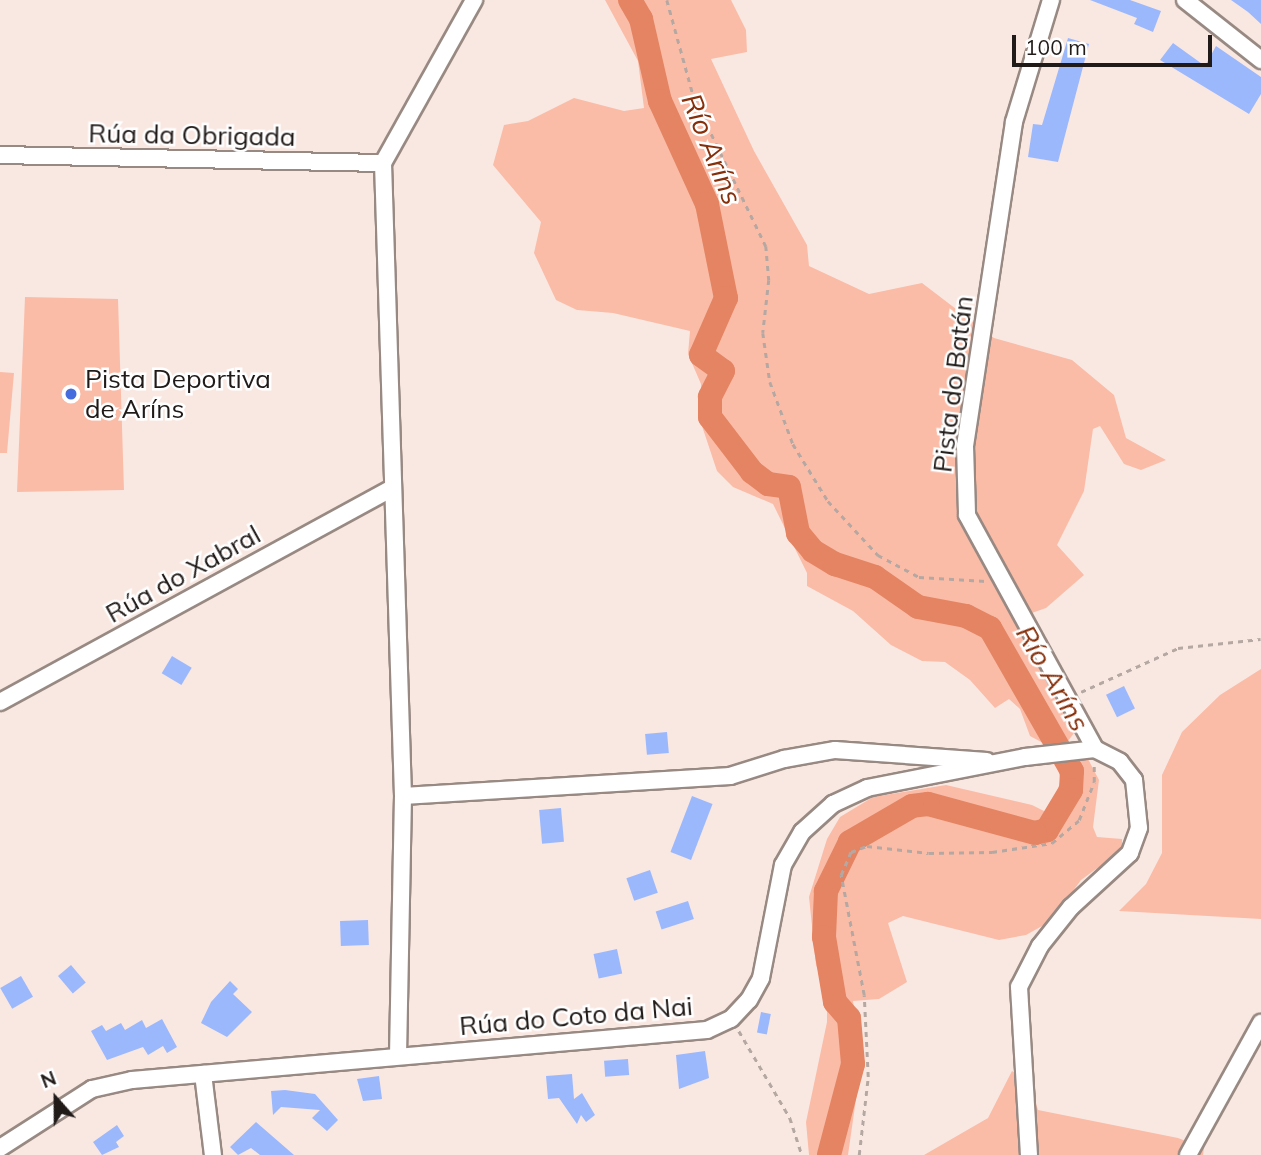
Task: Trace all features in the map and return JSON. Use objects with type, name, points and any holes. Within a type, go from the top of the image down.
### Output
[{"type":"street","points":[[398,1056],[403,796],[390,489],[383,163],[474,0]]},
{"type":"street","name":"Pista do Batán","points":[[1051,0],[1014,122],[965,446],[967,515],[1095,749]]},
{"type":"street","points":[[1185,0],[1261,60]]},
{"type":"street","name":"Rúa da Obrigada","points":[[0,155],[383,163]]},
{"type":"street","name":"Rúa do Xabral","points":[[0,702],[390,489]]},
{"type":"street","name":"Rúa do Coto da Nai","points":[[0,1148],[92,1089],[132,1080],[707,1030],[731,1019],[749,1000],[761,978],[783,864],[802,832],[833,804],[866,788],[1025,757],[1075,749],[1095,749]]},
{"type":"street","points":[[1029,1155],[1019,987],[1040,946],[1071,907],[1129,853],[1139,828],[1134,780],[1120,762],[1095,749]]},
{"type":"street","points":[[403,796],[730,776],[835,750],[1000,763]]},
{"type":"street","points":[[1188,1155],[1261,1023]]},
{"type":"street","points":[[202,1074],[213,1155]]},
{"type":"path","points":[[667,0],[694,98],[766,246],[769,280],[763,333],[770,382],[793,444],[828,501],[877,555],[919,577],[1003,583]]},
{"type":"path","points":[[1070,700],[1178,648],[1261,639]]},
{"type":"path","points":[[859,1155],[868,1077],[863,995],[841,875],[851,852],[867,846],[929,853],[992,852],[1052,843],[1079,820],[1094,782],[1095,749]]},
{"type":"path","points":[[731,1019],[789,1118],[802,1155]]},
{"type":"shaded area","points":[[605,0],[731,0],[746,30],[747,52],[711,59],[754,151],[807,245],[809,266],[869,294],[922,283],[994,338],[1072,360],[1114,395],[1126,438],[1166,460],[1141,470],[1124,464],[1100,426],[1093,429],[1084,491],[1057,545],[1084,575],[1046,608],[1029,614],[1077,729],[1068,741],[1045,744],[1030,736],[1020,709],[1009,699],[995,708],[970,680],[945,662],[922,661],[891,645],[853,611],[807,586],[807,573],[773,504],[733,487],[717,471],[702,426],[701,384],[688,354],[690,331],[613,313],[577,310],[556,300],[534,253],[541,222],[493,165],[504,125],[528,121],[574,98],[624,111],[644,108],[638,61]]},
{"type":"shaded area","name":"Pista Deportiva de Aríns","points":[[25,297],[118,299],[124,490],[17,492]]},
{"type":"shaded area","points":[[0,372],[14,373],[7,453],[0,453]]},
{"type":"shaded area","points":[[1261,669],[1261,919],[1119,911],[1146,884],[1162,853],[1162,775],[1182,732],[1220,695]]},
{"type":"shaded area","points":[[1074,759],[1088,759],[1099,780],[1093,827],[1097,837],[1122,839],[1122,850],[1081,880],[1051,921],[1026,935],[999,940],[903,916],[888,923],[907,982],[879,999],[853,1001],[861,1064],[848,1155],[809,1155],[806,1122],[827,1022],[827,995],[816,965],[809,897],[827,839],[840,817],[873,797],[946,785],[1032,805],[1050,814],[1061,779],[1056,764]]},
{"type":"shaded area","points":[[1012,1071],[1030,1083],[1038,1110],[1178,1138],[1204,1148],[1203,1155],[924,1155],[988,1118]]},
{"type":"building","points":[[1090,0],[1130,0],[1161,11],[1153,32],[1134,24],[1137,18]]},
{"type":"building","points":[[1231,0],[1261,0],[1261,24],[1248,12]]},
{"type":"building","points":[[1068,38],[1089,44],[1058,162],[1028,157],[1033,124],[1042,125]]},
{"type":"building","points":[[1173,43],[1205,66],[1216,46],[1261,77],[1261,94],[1249,114],[1160,60]]},
{"type":"building","points":[[172,656],[192,668],[181,685],[162,673]]},
{"type":"building","points":[[1124,686],[1135,708],[1117,717],[1106,695]]},
{"type":"building","points":[[667,732],[669,753],[647,755],[645,734]]},
{"type":"building","points":[[692,796],[713,804],[691,860],[670,852]]},
{"type":"building","points":[[561,808],[564,842],[542,844],[539,810]]},
{"type":"building","points":[[650,870],[658,893],[634,901],[626,878]]},
{"type":"building","points":[[688,901],[694,919],[662,930],[656,912]]},
{"type":"building","points":[[368,920],[369,945],[341,946],[340,921]]},
{"type":"building","points":[[617,949],[622,973],[599,978],[594,954]]},
{"type":"building","points":[[71,965],[86,983],[73,994],[58,976]]},
{"type":"building","points":[[21,976],[33,997],[12,1009],[0,988]]},
{"type":"building","points":[[230,981],[238,989],[233,994],[252,1012],[227,1037],[201,1023],[211,1002]]},
{"type":"building","points":[[761,1012],[771,1014],[767,1035],[757,1033]]},
{"type":"building","points":[[162,1019],[177,1047],[167,1053],[163,1046],[148,1055],[143,1047],[107,1060],[91,1031],[102,1025],[106,1031],[121,1023],[125,1030],[142,1020],[146,1028]]},
{"type":"building","points":[[705,1051],[709,1078],[679,1089],[676,1055]]},
{"type":"building","points":[[628,1059],[629,1075],[605,1077],[604,1061]]},
{"type":"building","points":[[572,1074],[574,1099],[582,1093],[595,1115],[586,1122],[581,1115],[577,1124],[559,1098],[548,1099],[546,1076]]},
{"type":"building","points":[[379,1076],[382,1099],[363,1101],[357,1079]]},
{"type":"building","points":[[271,1091],[315,1094],[338,1120],[327,1131],[312,1118],[320,1110],[281,1107],[273,1115]]},
{"type":"building","points":[[256,1122],[294,1155],[260,1155],[251,1148],[238,1155],[230,1147]]},
{"type":"building","points":[[117,1125],[124,1136],[116,1142],[119,1147],[102,1155],[93,1142]]},
{"type":"waterway","name":"Río Aríns","points":[[630,0],[641,19],[660,101],[707,204],[726,298],[701,355],[723,371],[710,397],[710,417],[752,472],[768,484],[789,487],[798,533],[813,551],[835,564],[875,577],[918,607],[966,616],[990,628],[1072,771],[1071,790],[1047,830],[1035,833],[928,804],[912,806],[850,842],[826,891],[824,937],[835,1002],[849,1018],[853,1064],[829,1155]]},
{"type":"place","name":"Pista Deportiva de Aríns","points":[[71,394]]}]
